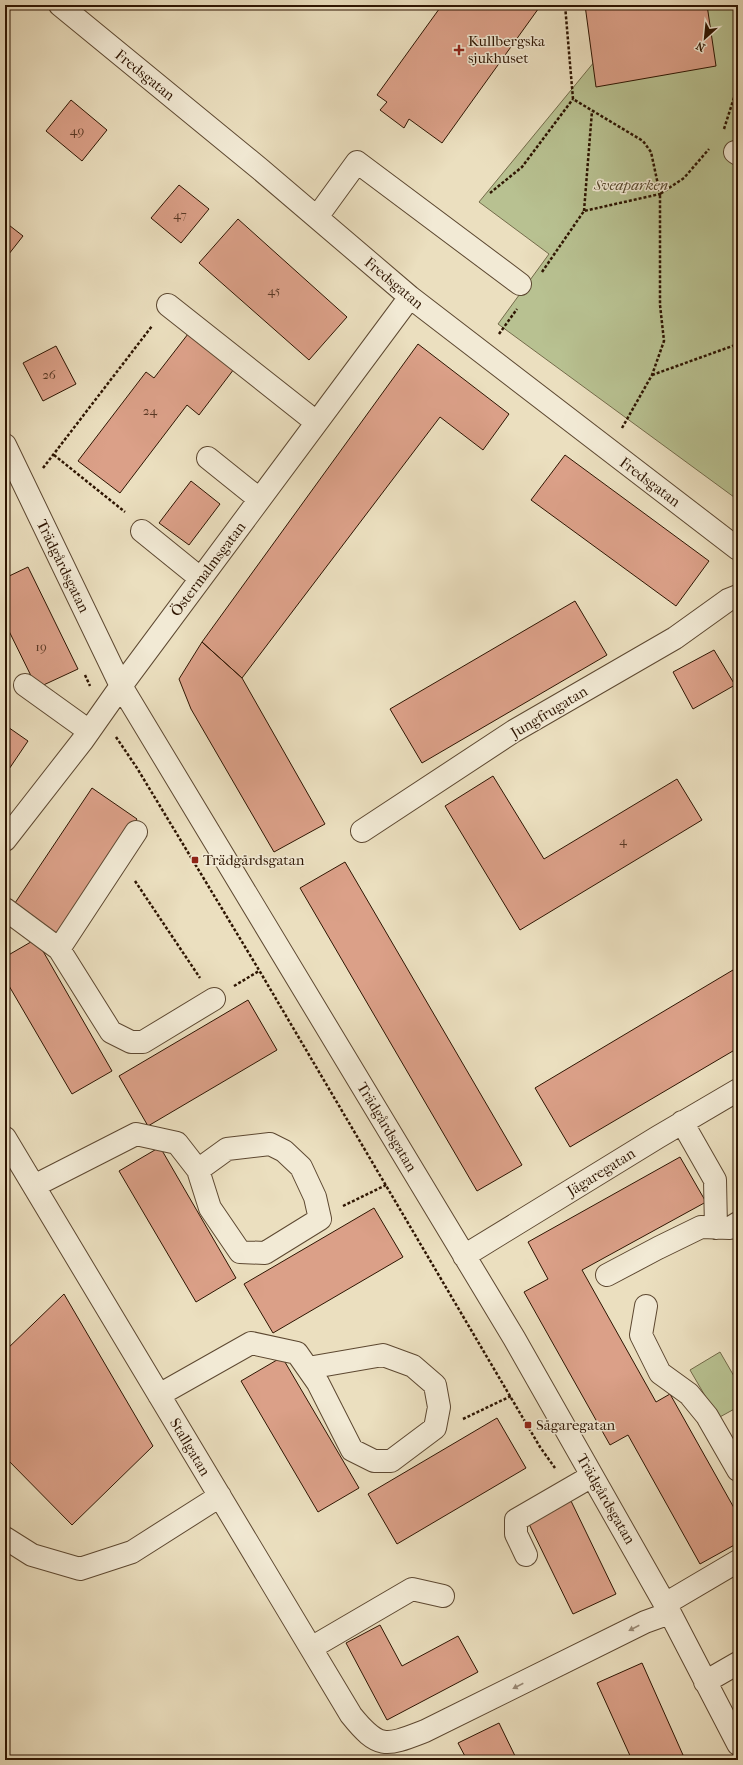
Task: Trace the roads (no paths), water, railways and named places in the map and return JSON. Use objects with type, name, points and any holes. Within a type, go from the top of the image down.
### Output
[{"type":"street","name":"Fredsgatan","points":[[60,5],[317,217],[410,297],[738,549]]},
{"type":"street","points":[[317,217],[357,162],[520,294]]},
{"type":"street","name":"Östermalmsgatan","points":[[5,840],[89,731],[200,578],[410,297]]},
{"type":"street","points":[[168,304],[316,422]]},
{"type":"street","name":"Trädgårdsgatan","points":[[5,445],[121,686],[514,1338],[667,1608],[738,1744]]},
{"type":"street","points":[[208,458],[259,499]]},
{"type":"street","points":[[142,531],[200,578]]},
{"type":"street","name":"Jungfrugatan","points":[[362,831],[514,731],[675,638],[728,600],[738,596]]},
{"type":"street","points":[[25,685],[89,731]]},
{"type":"street","points":[[60,949],[136,832]]},
{"type":"street","points":[[5,909],[60,949],[111,1032],[131,1042],[143,1042],[214,999]]},
{"type":"street","name":"Jägaregatan","points":[[464,1256],[682,1122],[738,1090]]},
{"type":"street","points":[[682,1122],[715,1180],[716,1228]]},
{"type":"street","points":[[34,1186],[136,1134],[178,1143],[198,1170],[210,1208],[240,1252],[265,1253],[320,1218],[315,1197],[301,1167],[284,1151],[270,1144],[228,1149],[198,1170]]},
{"type":"street","name":"Stallgatan","points":[[5,1138],[351,1715],[364,1731],[376,1739],[389,1751]]},
{"type":"street","points":[[607,1275],[701,1227],[730,1228],[738,1223]]},
{"type":"street","points":[[646,1306],[640,1335],[660,1373],[689,1394],[707,1416],[738,1470]]},
{"type":"street","points":[[158,1395],[251,1343],[298,1354],[318,1383],[352,1450],[374,1461],[391,1461],[435,1428],[439,1407],[435,1385],[413,1366],[383,1355],[308,1368]]},
{"type":"street","points":[[526,1555],[516,1534],[516,1520],[592,1476]]},
{"type":"street","points":[[5,1538],[32,1555],[80,1569],[132,1552],[220,1496]]},
{"type":"street","points":[[389,1751],[400,1741],[425,1731],[645,1622],[738,1561]]},
{"type":"street","points":[[312,1648],[412,1589],[443,1596]]},
{"type":"street","points":[[705,1682],[738,1663]]},
{"type":"place","name":"Kullbergska sjukhuset","points":[[459,50]]},
{"type":"place","name":"Trädgårdsgatan","points":[[195,860]]},
{"type":"place","name":"Sågaregatan","points":[[528,1425]]},
{"type":"park label","name":"Sveaparken","points":[[631,185]]}]
